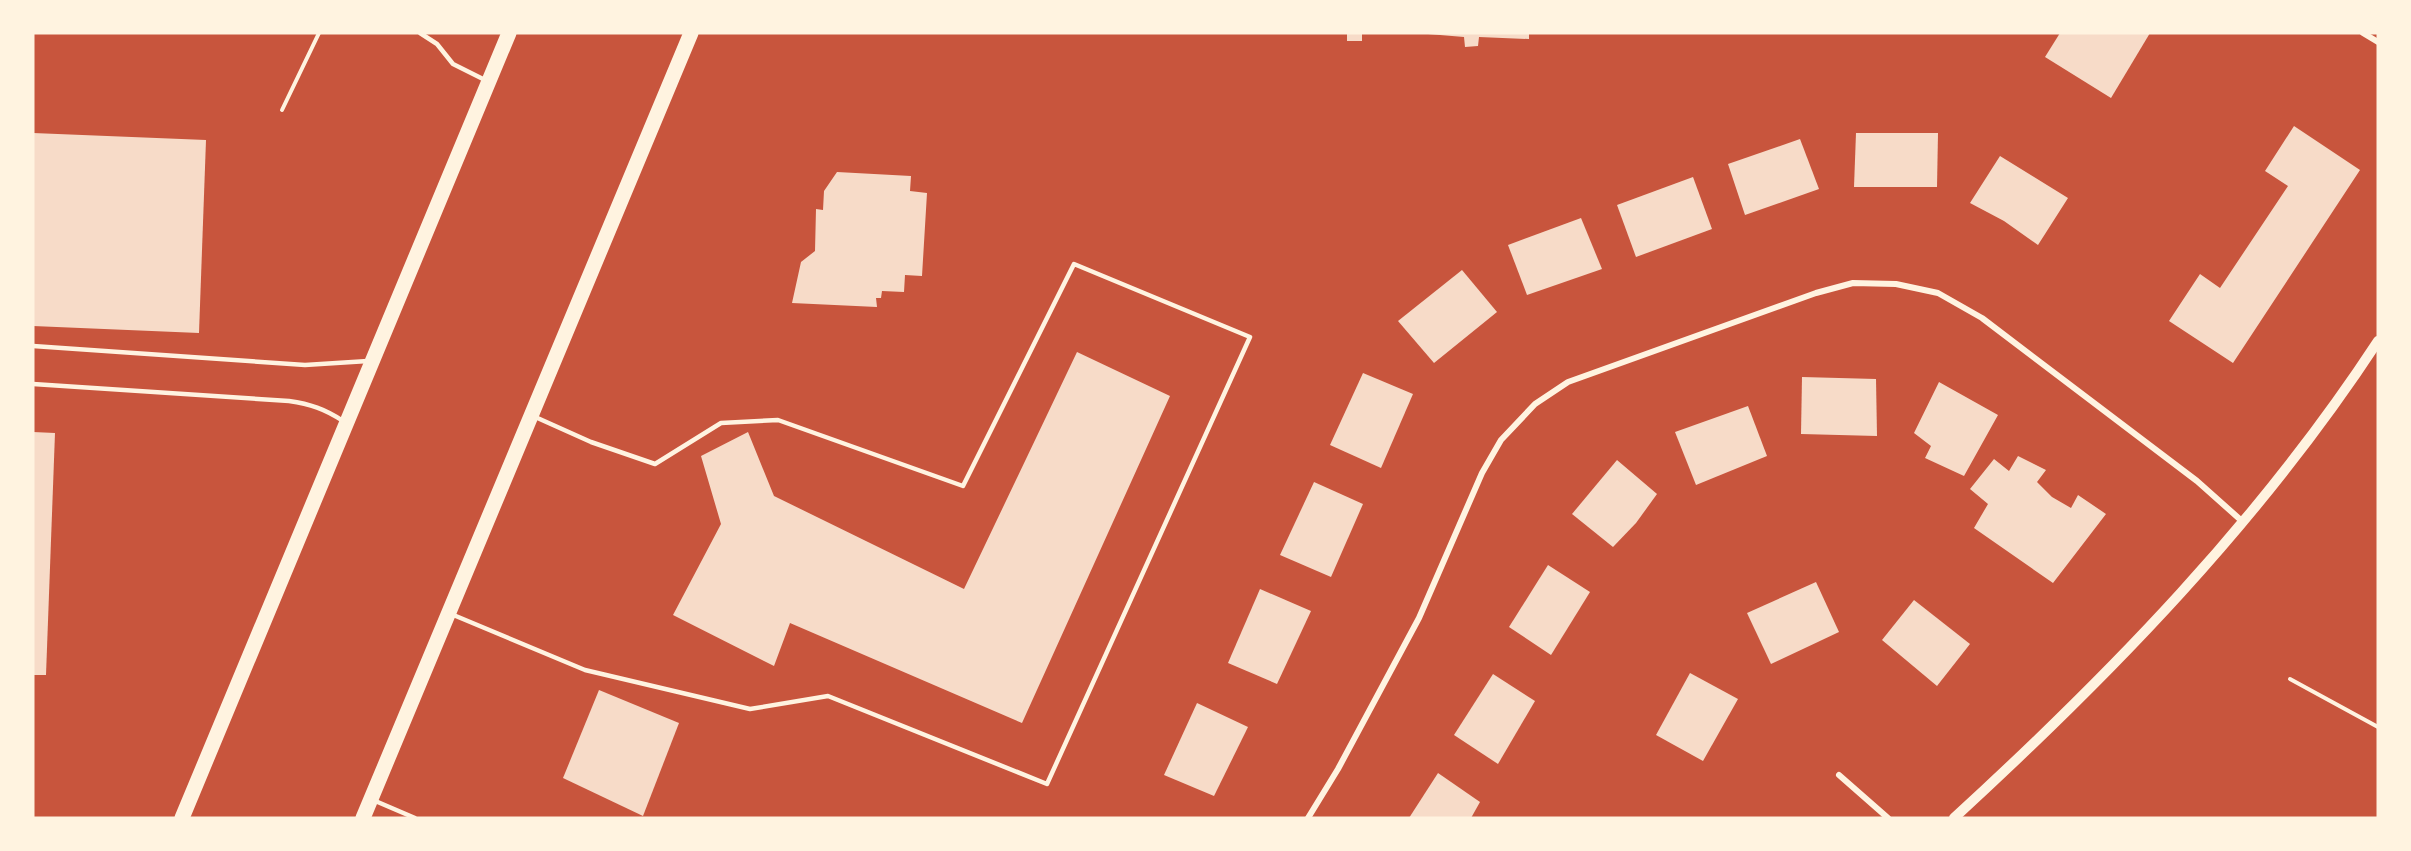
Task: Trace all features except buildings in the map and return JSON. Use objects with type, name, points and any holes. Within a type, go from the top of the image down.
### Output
[{"type":"main road","points":[[182,818],[509,33]]},
{"type":"main road","points":[[363,818],[691,33]]},
{"type":"street","points":[[2363,33],[2378,42]]},
{"type":"street","points":[[1308,818],[1338,769],[1419,618],[1482,473],[1501,440],[1535,404],[1568,382],[1816,293],[1852,283],[1896,284],[1938,293],[1991,325],[2197,481],[2243,522]]},
{"type":"street","points":[[1954,818],[2158,620],[2243,522],[2303,447],[2378,341]]},
{"type":"street","points":[[1839,775],[1888,818]]},
{"type":"lane","points":[[420,33],[437,44],[453,64],[489,82]]},
{"type":"lane","points":[[448,613],[585,670],[750,710],[828,696],[1047,784],[1250,337],[1074,264],[963,486],[778,420],[721,423],[655,464],[591,442],[531,415]]},
{"type":"lane","points":[[33,346],[305,365],[373,361]]},
{"type":"lane","points":[[33,384],[289,401],[310,404],[328,411],[347,424]]},
{"type":"lane","points":[[370,799],[415,818]]},
{"type":"path","points":[[282,110],[319,33]]},
{"type":"path","points":[[2290,679],[2378,727]]}]
